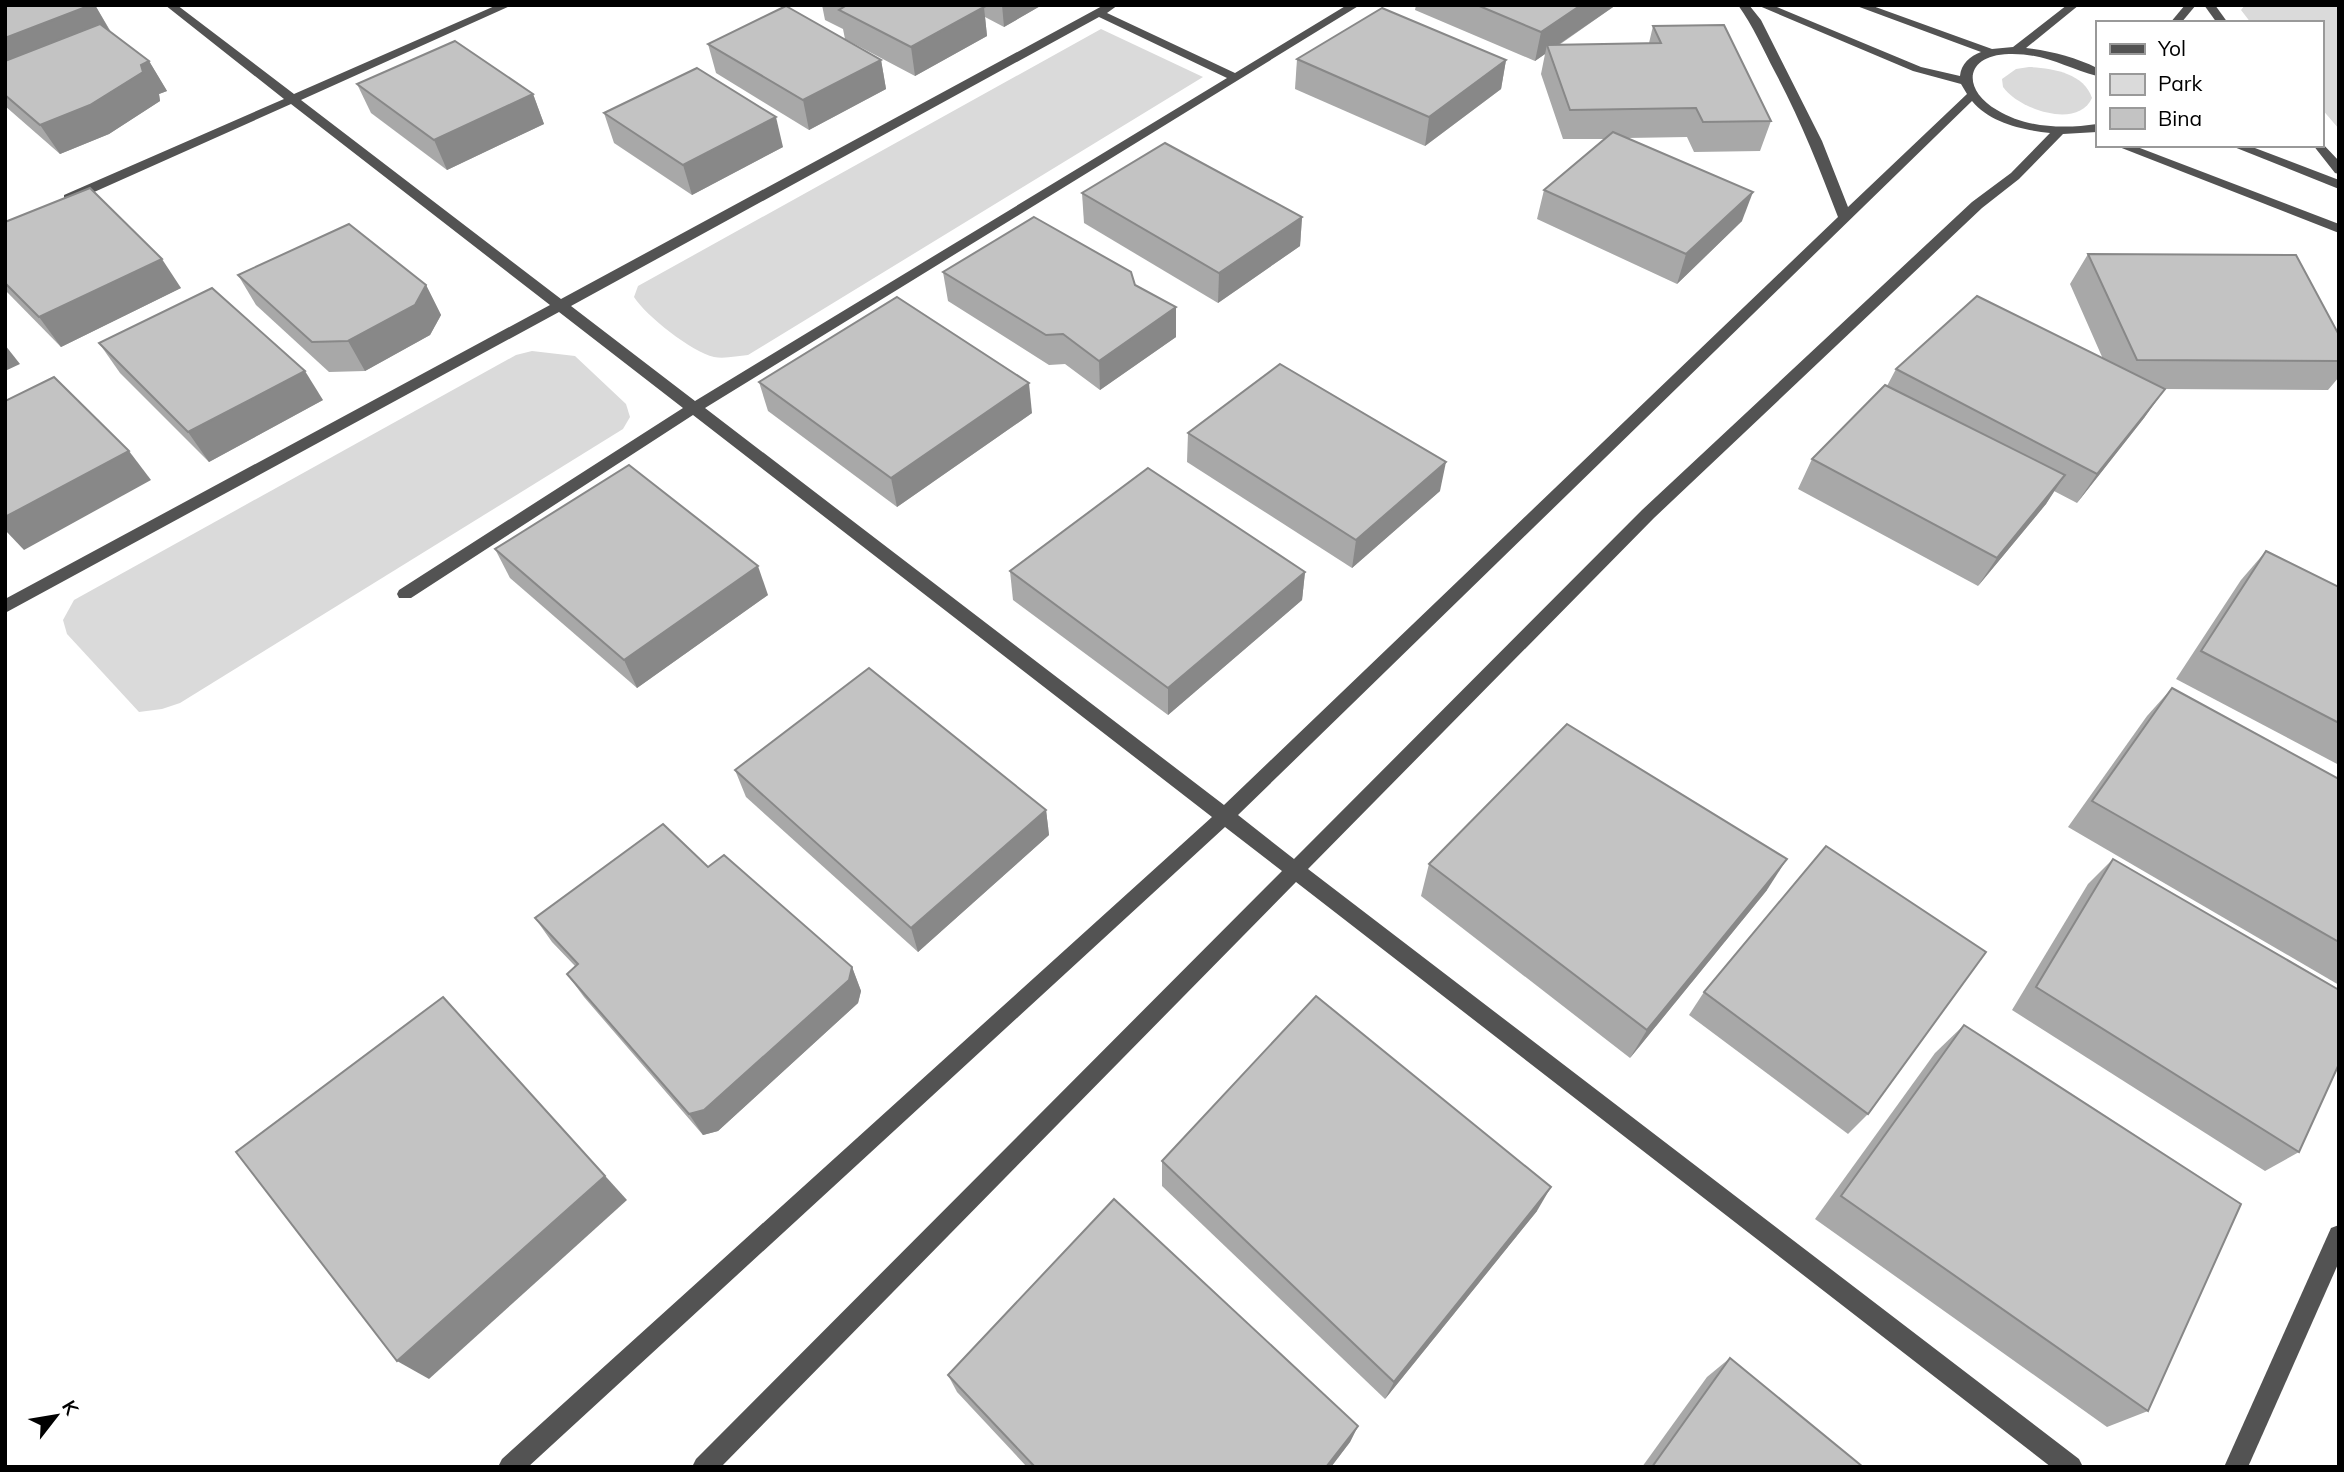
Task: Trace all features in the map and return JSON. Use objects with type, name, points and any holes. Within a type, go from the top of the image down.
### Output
[{"type":"street","points":[[170,5],[292,102],[2071,1467]]},
{"type":"street","points":[[55,205],[507,5]]},
{"type":"street","points":[[5,607],[1113,5]]},
{"type":"street","points":[[405,594],[692,409],[1355,5]]},
{"type":"street","points":[[1743,5],[1755,20],[1819,151],[1836,188],[1844,216]]},
{"type":"street","points":[[1762,5],[1969,88],[1987,108],[2007,119],[2032,127],[2059,131],[2096,128]]},
{"type":"street","points":[[1859,5],[1994,52]]},
{"type":"street","points":[[2017,50],[2074,5]]},
{"type":"street","points":[[2177,21],[2191,5]]},
{"type":"street","points":[[2209,5],[2221,21]]},
{"type":"street","points":[[1098,13],[1236,78]]},
{"type":"street","points":[[1969,88],[1967,69],[1977,59],[1994,52],[2041,52],[2067,58],[2096,72]]},
{"type":"street","points":[[510,1467],[1224,817],[1844,216],[1969,88]]},
{"type":"street","points":[[704,1467],[1648,514],[1976,205],[2015,176],[2059,131]]},
{"type":"street","points":[[2083,131],[2096,137]]},
{"type":"street","points":[[2125,147],[2339,229]]},
{"type":"street","points":[[2240,147],[2339,185]]},
{"type":"street","points":[[2321,147],[2339,170]]},
{"type":"street","points":[[2236,1467],[2339,1236]]},
{"type":"green space","points":[[2245,5],[2339,5],[2339,129],[2323,110],[2323,21],[2249,21],[2241,10]]},
{"type":"green space","points":[[1101,29],[1203,77],[748,355],[722,358],[705,354],[670,332],[648,314],[634,297],[638,286]]},
{"type":"green space","points":[[2029,67],[2075,77],[2092,98],[2085,108],[2062,114],[2048,113],[2021,103],[2003,87],[2002,79],[2016,69]]},
{"type":"green space","points":[[532,351],[575,356],[626,404],[630,417],[623,429],[180,703],[139,712],[67,634],[63,620],[74,600],[516,355]]},
{"type":"building","points":[[5,5],[91,5],[5,38]]},
{"type":"building","points":[[847,5],[984,7],[911,47],[839,10]]},
{"type":"building","points":[[1477,5],[1581,5],[1541,32]]},
{"type":"building","points":[[786,6],[881,60],[803,100],[708,44]]},
{"type":"building","points":[[1382,8],[1506,60],[1429,117],[1297,59]]},
{"type":"building","points":[[100,24],[149,61],[141,65],[143,72],[90,105],[40,125],[5,95],[5,61]]},
{"type":"building","points":[[1724,25],[1771,121],[1703,122],[1696,108],[1570,110],[1547,45],[1661,43],[1653,26]]},
{"type":"building","points":[[455,41],[533,94],[434,140],[357,84]]},
{"type":"building","points":[[697,68],[776,117],[683,165],[604,113]]},
{"type":"building","points":[[1613,132],[1753,192],[1686,254],[1544,190]]},
{"type":"building","points":[[1165,143],[1302,217],[1219,273],[1082,193]]},
{"type":"building","points":[[90,188],[162,259],[39,317],[5,283],[5,222]]},
{"type":"building","points":[[1034,217],[1131,272],[1135,285],[1176,307],[1099,361],[1063,334],[1046,335],[943,272]]},
{"type":"building","points":[[349,224],[426,285],[415,305],[348,341],[312,342],[238,275]]},
{"type":"building","points":[[2088,254],[2296,255],[2339,335],[2339,361],[2137,360]]},
{"type":"building","points":[[212,288],[305,371],[188,432],[99,343]]},
{"type":"building","points":[[1977,296],[2165,389],[2097,474],[1896,369]]},
{"type":"building","points":[[897,297],[1029,383],[891,478],[759,382]]},
{"type":"building","points":[[1280,364],[1446,462],[1356,540],[1188,433]]},
{"type":"building","points":[[54,377],[129,451],[5,517],[5,401]]},
{"type":"building","points":[[1885,385],[2065,475],[1997,558],[1812,459]]},
{"type":"building","points":[[629,465],[758,566],[624,660],[495,549]]},
{"type":"building","points":[[1148,468],[1305,572],[1168,688],[1010,571]]},
{"type":"building","points":[[2266,551],[2339,587],[2339,723],[2201,651]]},
{"type":"building","points":[[869,668],[1046,810],[911,928],[735,770]]},
{"type":"building","points":[[2172,688],[2339,779],[2339,942],[2092,801]]},
{"type":"building","points":[[1567,724],[1787,859],[1647,1030],[1429,864]]},
{"type":"building","points":[[663,824],[708,867],[724,855],[852,967],[849,980],[704,1110],[689,1114],[567,974],[578,964],[535,918]]},
{"type":"building","points":[[1826,846],[1986,952],[1868,1114],[1704,992]]},
{"type":"building","points":[[2113,859],[2339,990],[2339,1064],[2299,1152],[2036,987]]},
{"type":"building","points":[[1316,996],[1551,1187],[1394,1382],[1162,1161]]},
{"type":"building","points":[[443,997],[605,1176],[397,1361],[236,1152]]},
{"type":"building","points":[[1964,1025],[2241,1204],[2148,1411],[1841,1196]]},
{"type":"building","points":[[1114,1199],[1358,1426],[1326,1467],[1035,1467],[948,1375]]},
{"type":"building","points":[[1730,1358],[1863,1467],[1652,1467]]}]
